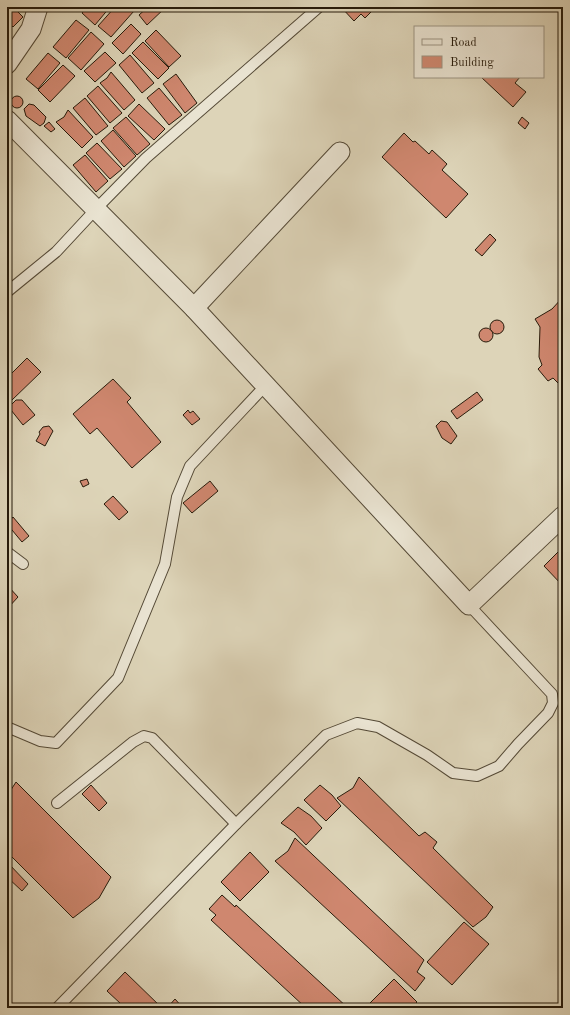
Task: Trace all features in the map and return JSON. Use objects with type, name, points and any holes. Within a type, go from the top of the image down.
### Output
[{"type":"street","points":[[31,29],[38,7]]},
{"type":"street","points":[[7,64],[46,7]]},
{"type":"street","points":[[7,120],[194,308],[468,605],[563,516]]},
{"type":"street","points":[[194,308],[340,152]]},
{"type":"lane","points":[[7,292],[56,252],[146,158],[319,7]]},
{"type":"lane","points":[[7,727],[40,741],[56,743],[118,678],[165,564],[177,497],[190,466],[265,386]]},
{"type":"lane","points":[[7,552],[23,564]]},
{"type":"lane","points":[[57,1008],[236,824],[326,735],[356,723],[378,727],[427,755],[453,774],[477,776],[499,766],[548,713],[553,703],[552,694],[468,605]]},
{"type":"lane","points":[[57,803],[133,742],[144,736],[152,738],[236,824]]},
{"type":"building","points":[[7,7],[13,7],[23,17],[13,27],[7,21]]},
{"type":"building","points":[[87,7],[110,7],[95,25],[82,13]]},
{"type":"building","points":[[115,7],[130,7],[134,11],[111,37],[98,26]]},
{"type":"building","points":[[148,7],[166,7],[147,25],[139,15]]},
{"type":"building","points":[[341,7],[376,7],[365,18],[361,14],[354,21]]},
{"type":"building","points":[[76,20],[89,30],[66,58],[53,47]]},
{"type":"building","points":[[131,24],[141,34],[123,54],[112,43]]},
{"type":"building","points":[[156,30],[181,56],[169,67],[145,41]]},
{"type":"building","points":[[91,32],[104,44],[81,70],[68,58]]},
{"type":"building","points":[[143,42],[169,68],[158,79],[132,53]]},
{"type":"building","points":[[105,52],[116,63],[95,82],[84,71]]},
{"type":"building","points":[[48,53],[60,63],[38,89],[26,79]]},
{"type":"building","points":[[130,55],[154,83],[142,93],[119,65]]},
{"type":"building","points":[[63,65],[75,76],[50,102],[38,90]]},
{"type":"building","points":[[111,72],[135,100],[124,110],[100,83],[107,78]]},
{"type":"building","points":[[176,74],[197,103],[185,113],[163,84]]},
{"type":"building","points":[[482,78],[519,78],[515,83],[526,92],[513,107]]},
{"type":"building","points":[[98,86],[122,113],[110,123],[87,96]]},
{"type":"building","points":[[159,88],[182,115],[169,125],[147,98]]},
{"type":"building","points":[[15,96],[19,96],[23,102],[19,108],[15,108],[11,104],[11,100]]},
{"type":"building","points":[[85,98],[108,126],[96,135],[73,108]]},
{"type":"building","points":[[29,104],[34,105],[46,117],[44,123],[40,126],[26,116],[24,109]]},
{"type":"building","points":[[139,104],[165,129],[154,140],[128,116]]},
{"type":"building","points":[[68,110],[93,137],[82,148],[56,122],[64,117]]},
{"type":"building","points":[[126,117],[150,144],[137,155],[113,128]]},
{"type":"building","points":[[522,117],[529,123],[525,129],[518,123]]},
{"type":"building","points":[[49,122],[55,129],[51,132],[44,126]]},
{"type":"building","points":[[113,130],[136,156],[124,167],[101,141]]},
{"type":"building","points":[[404,133],[429,154],[432,150],[447,164],[442,170],[468,194],[446,218],[382,157]]},
{"type":"building","points":[[97,143],[122,169],[110,179],[86,153]]},
{"type":"building","points":[[85,155],[108,181],[96,192],[73,165]]},
{"type":"building","points":[[490,234],[496,240],[482,256],[475,250]]},
{"type":"building","points":[[563,297],[563,384],[558,383],[553,378],[548,381],[538,369],[542,365],[539,357],[540,327],[535,319],[552,309]]},
{"type":"building","points":[[497,320],[502,322],[504,327],[502,332],[497,334],[492,332],[490,327],[492,322]]},
{"type":"building","points":[[486,328],[491,330],[493,335],[491,340],[486,342],[481,340],[479,335],[481,330]]},
{"type":"building","points":[[27,358],[41,372],[12,400],[7,395],[7,378]]},
{"type":"building","points":[[113,379],[131,398],[127,402],[161,442],[132,468],[97,428],[90,434],[73,414]]},
{"type":"building","points":[[477,392],[483,400],[457,419],[451,411]]},
{"type":"building","points":[[16,400],[22,400],[35,415],[23,425],[11,410],[11,405]]},
{"type":"building","points":[[188,410],[190,413],[193,411],[200,419],[192,425],[183,415]]},
{"type":"building","points":[[441,421],[447,422],[457,436],[451,444],[442,438],[436,426]]},
{"type":"building","points":[[49,426],[53,431],[45,446],[36,441],[40,434],[39,432],[43,427]]},
{"type":"building","points":[[87,479],[89,484],[83,487],[80,481]]},
{"type":"building","points":[[210,481],[218,491],[192,513],[183,503]]},
{"type":"building","points":[[113,496],[128,512],[119,520],[104,504]]},
{"type":"building","points":[[13,517],[29,536],[22,542],[7,524]]},
{"type":"building","points":[[563,547],[563,586],[544,566]]},
{"type":"building","points":[[7,585],[18,597],[7,609]]},
{"type":"building","points":[[359,777],[419,836],[425,832],[437,842],[433,848],[493,907],[486,917],[473,927],[337,798],[353,788]]},
{"type":"building","points":[[16,782],[111,877],[99,898],[73,918],[7,852],[7,796]]},
{"type":"building","points":[[91,785],[107,803],[99,811],[82,794]]},
{"type":"building","points":[[320,785],[332,795],[341,806],[326,821],[304,800]]},
{"type":"building","points":[[298,807],[311,816],[322,828],[306,845],[294,832],[281,823]]},
{"type":"building","points":[[295,838],[424,960],[417,972],[425,978],[415,991],[275,861],[288,851]]},
{"type":"building","points":[[250,852],[269,872],[240,901],[221,882]]},
{"type":"building","points":[[8,863],[28,884],[22,891],[7,877]]},
{"type":"building","points":[[222,895],[235,907],[236,905],[348,1008],[306,1008],[211,920],[216,915],[209,909]]},
{"type":"building","points":[[464,922],[489,944],[452,985],[427,962]]},
{"type":"building","points":[[125,972],[162,1008],[119,1008],[121,1004],[107,991]]},
{"type":"building","points":[[394,979],[417,1002],[411,1008],[365,1008]]},
{"type":"building","points":[[175,999],[183,1008],[167,1008]]}]
